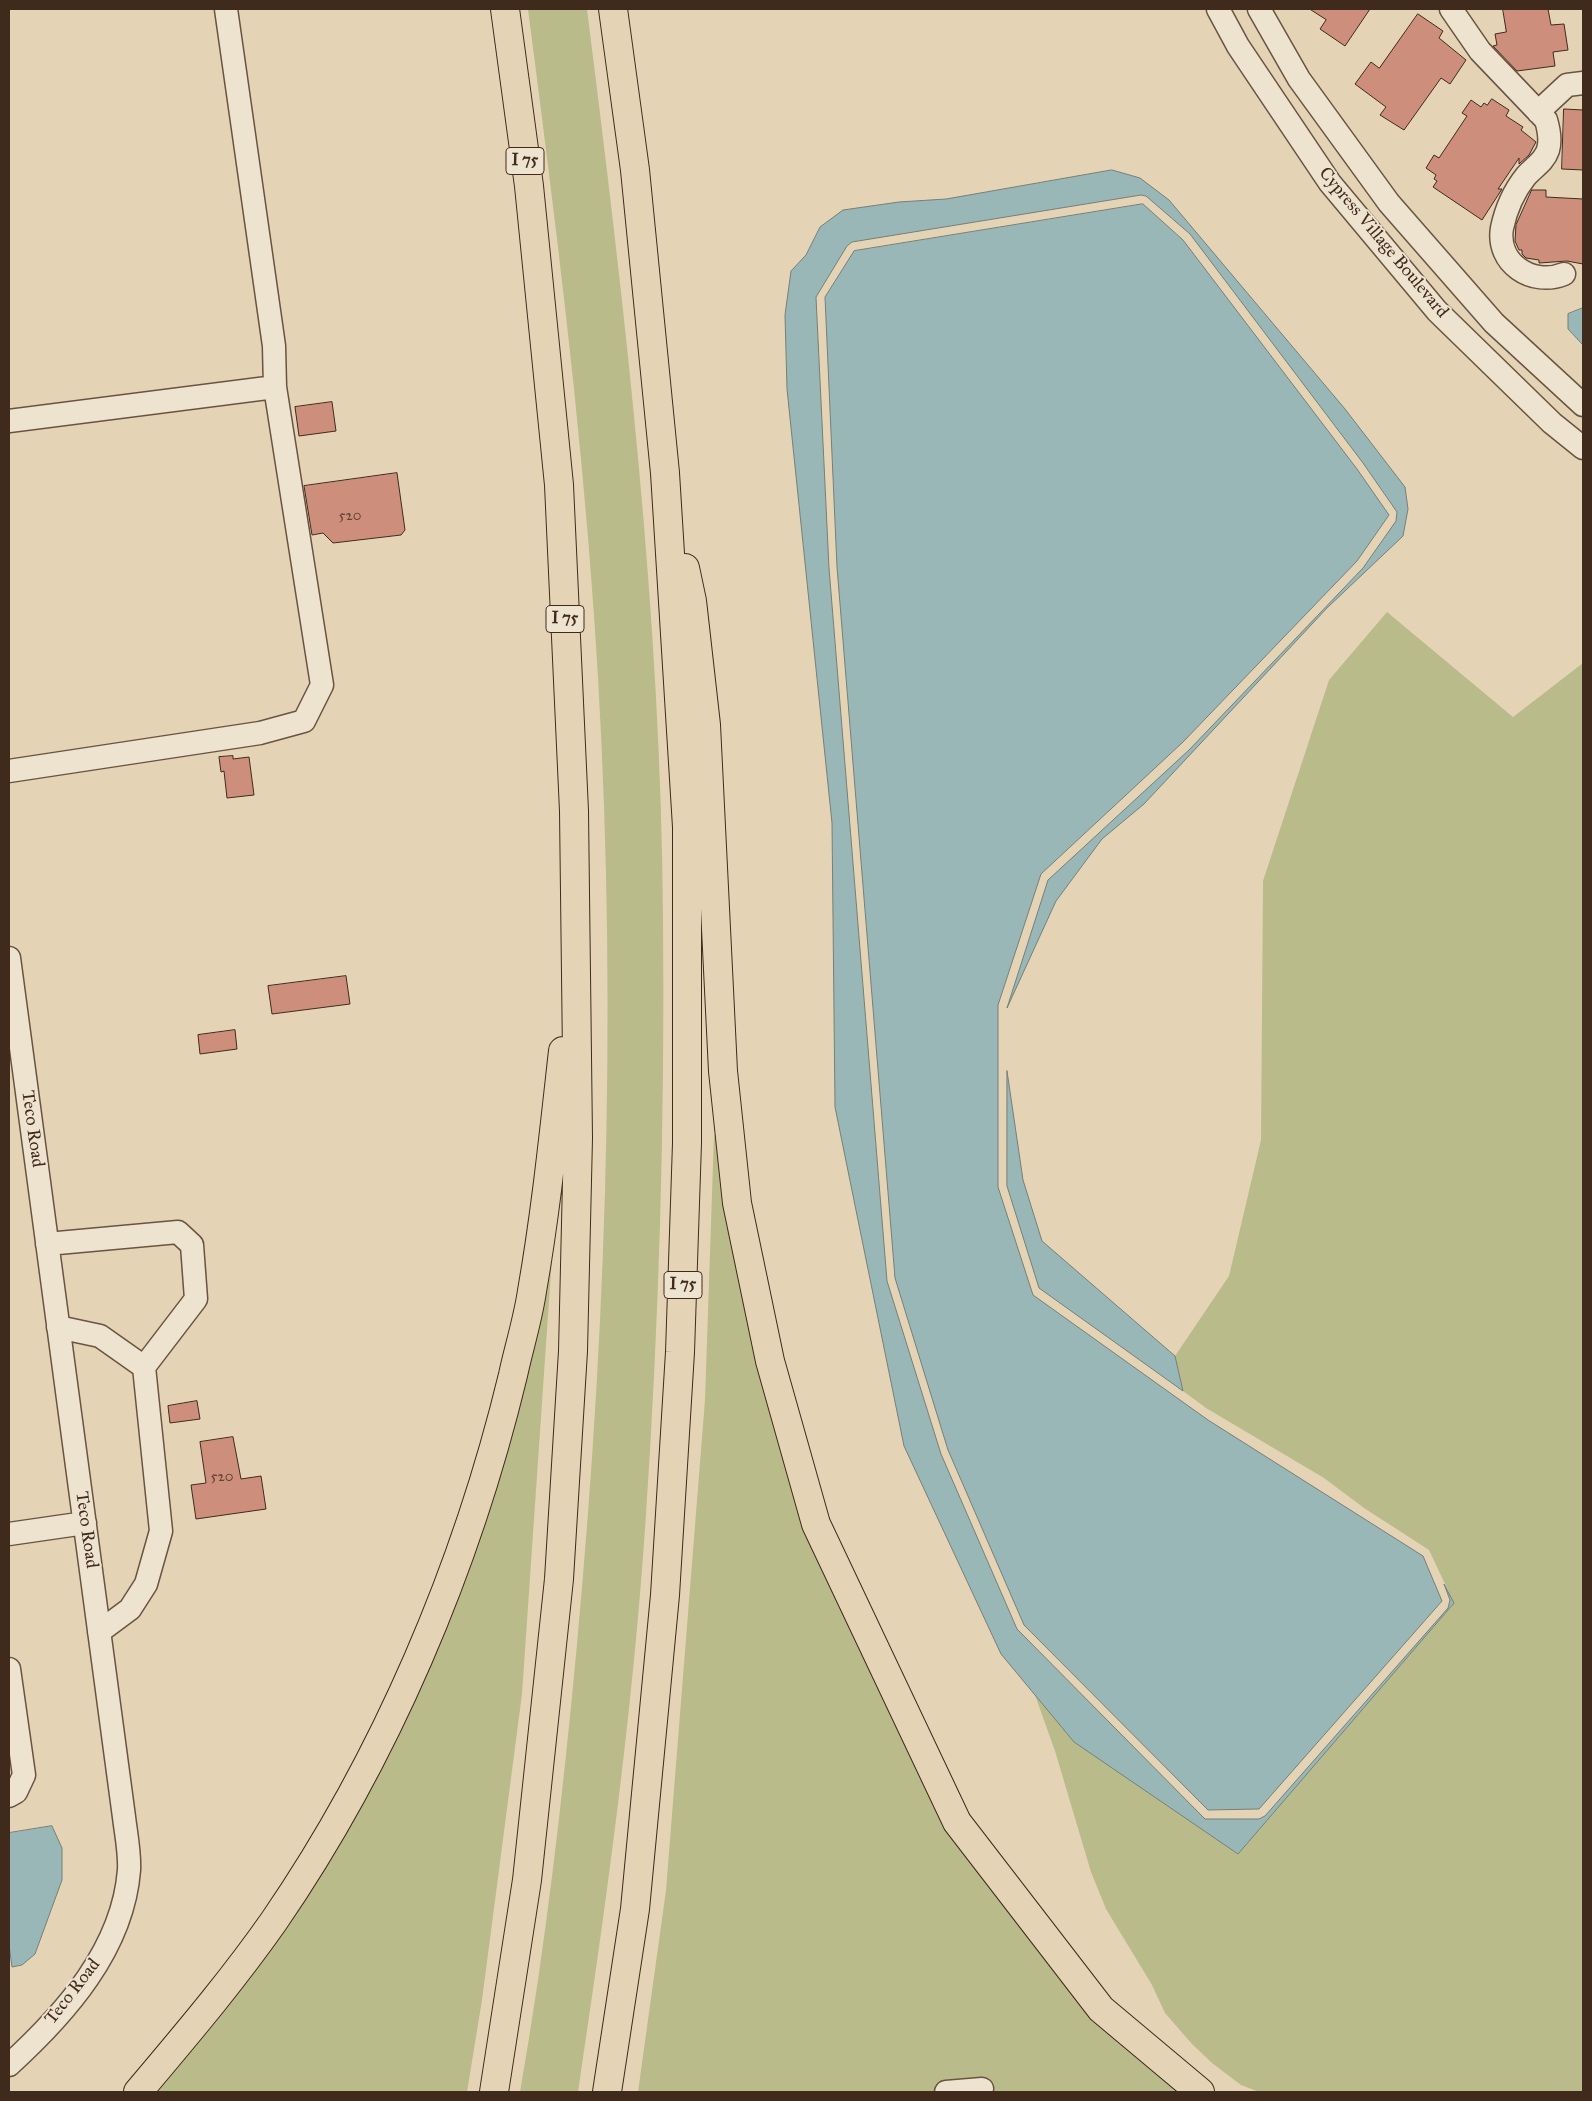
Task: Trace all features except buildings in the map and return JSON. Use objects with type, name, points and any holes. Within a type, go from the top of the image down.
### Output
[{"type":"highway","name":"I 75","points":[[494,2092],[527,1880],[559,1579],[573,1351],[578,1138],[577,925],[559,486],[528,186],[505,9]]},
{"type":"highway","name":"I 75","points":[[607,2092],[635,1909],[665,1595],[681,1342],[687,1144],[686,827],[665,474],[635,170],[613,9]]},
{"type":"highway","points":[[665,474],[692,601],[706,725],[723,1071],[737,1203],[770,1362],[816,1524],[958,1822],[1101,2009],[1200,2092]]},
{"type":"highway","points":[[138,2092],[234,1976],[275,1918],[312,1859],[355,1786],[392,1715],[424,1645],[450,1580],[485,1478],[505,1406],[532,1293],[548,1183],[577,925]]},
{"type":"street","points":[[9,771],[260,733],[304,721],[322,685],[275,387],[274,346],[226,9]]},
{"type":"street","name":"Cypress Village Boulevard","points":[[1218,9],[1238,46],[1330,183],[1436,310],[1552,422],[1583,448]]},
{"type":"street","name":"Cypress Village Boulevard","points":[[1259,9],[1299,79],[1389,203],[1494,323],[1583,405]]},
{"type":"street","points":[[1451,9],[1480,51],[1544,121],[1547,152],[1541,162],[1526,176],[1512,197],[1501,238],[1506,257],[1522,272],[1548,278],[1564,274]]},
{"type":"street","points":[[1544,121],[1567,85],[1583,83]]},
{"type":"street","points":[[9,422],[275,387]]},
{"type":"street","name":"Teco Road","points":[[9,958],[11,999],[47,1244],[124,1817],[129,1870],[116,1927],[92,1974],[32,2044],[9,2065]]},
{"type":"street","points":[[47,1244],[178,1232],[192,1245],[196,1300],[144,1367],[161,1531],[146,1584],[130,1609],[99,1632]]},
{"type":"street","points":[[58,1327],[100,1336],[144,1367]]},
{"type":"street","points":[[9,1534],[84,1523]]},
{"type":"street","points":[[9,1668],[24,1775],[16,1792],[9,1796]]},
{"type":"street","points":[[946,2092],[982,2088]]},
{"type":"green space","points":[[528,9],[587,9],[615,236],[638,463],[656,691],[661,805],[663,919],[662,1148],[650,1453],[640,1600],[625,1741],[578,2092],[520,2092],[538,1981],[560,1813],[588,1516],[603,1258],[608,1001],[601,743],[588,539],[566,311]]},
{"type":"green space","points":[[1387,612],[1513,717],[1583,663],[1583,2092],[1259,2092],[1241,2085],[1212,2063],[1192,2044],[1165,2013],[1152,1985],[1106,1909],[1091,1872],[1055,1751],[1035,1695],[1074,1742],[1238,1854],[1454,1603],[1429,1550],[1364,1508],[1324,1478],[1206,1408],[1183,1391],[1175,1356],[1229,1276],[1261,1140],[1263,881],[1329,680]]},
{"type":"green space","points":[[714,1135],[721,1137],[738,1263],[892,1715],[1130,2047],[1178,2092],[638,2092],[666,1890],[705,1400]]},
{"type":"green space","points":[[546,1256],[552,1257],[522,1694],[482,2000],[467,2092],[148,2092],[387,1741]]},
{"type":"water","points":[[1112,170],[1140,178],[1169,200],[1345,409],[1405,487],[1408,509],[1403,536],[1327,608],[1144,804],[1102,839],[1056,901],[1007,1008],[1048,880],[1189,750],[1363,568],[1396,521],[1397,512],[1363,463],[1190,234],[1146,196],[1141,195],[852,242],[847,246],[816,297],[829,568],[887,1281],[941,1454],[1017,1629],[1205,1819],[1259,1819],[1265,1816],[1448,1608],[1450,1600],[1444,1584],[1454,1603],[1238,1854],[1074,1742],[1001,1654],[904,1446],[835,1107],[832,823],[787,389],[785,315],[791,271],[806,255],[820,227],[843,210],[899,202],[946,199]]},
{"type":"water","points":[[1143,204],[1183,240],[1357,469],[1389,515],[1357,561],[1183,742],[1041,874],[998,1005],[998,1187],[1033,1295],[1208,1420],[1423,1556],[1442,1601],[1259,1809],[1208,1810],[1024,1625],[948,1450],[895,1278],[837,567],[825,297],[854,251]]},
{"type":"water","points":[[1583,308],[1583,345],[1568,329],[1568,314]]},
{"type":"water","points":[[1007,1071],[1023,1180],[1042,1241],[1175,1356],[1183,1391],[1039,1288],[1007,1186]]},
{"type":"water","points":[[52,1826],[62,1848],[62,1880],[35,1954],[22,1965],[12,1967],[9,1945],[9,1833]]}]
